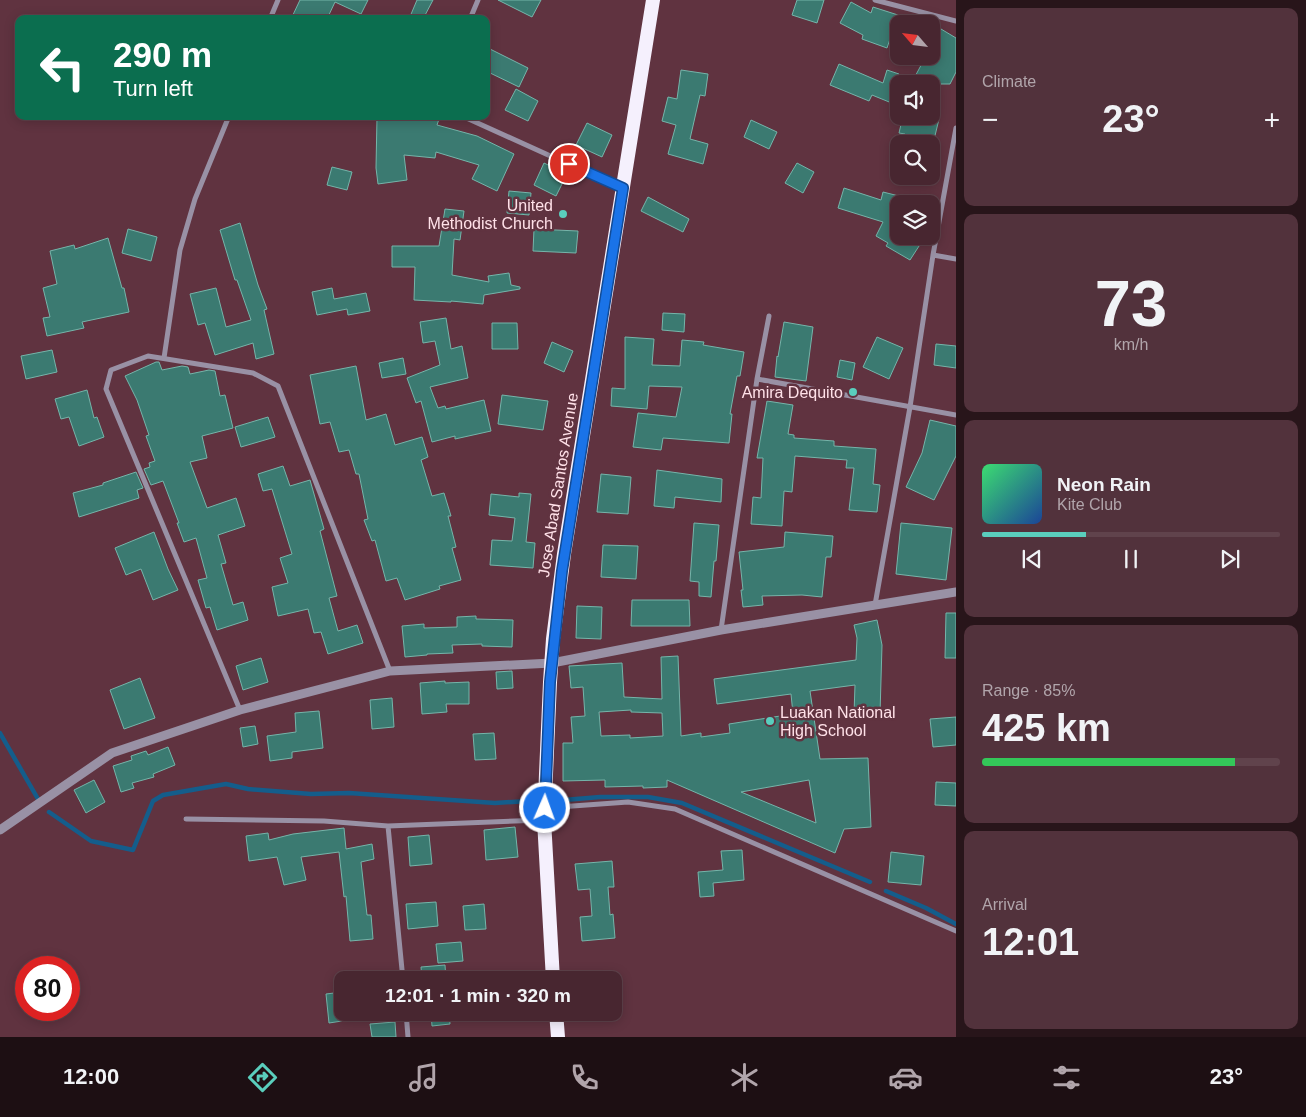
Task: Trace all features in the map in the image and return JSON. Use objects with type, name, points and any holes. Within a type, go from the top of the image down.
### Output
[{"type":"highway","name":"Jose Abad Santos Avenue","points":[[553,971],[544,814],[552,662],[564,554],[653,0]]},
{"type":"highway","points":[[557,1021],[558,1037]]},
{"type":"street","points":[[272,15],[278,0]]},
{"type":"street","points":[[472,15],[478,0]]},
{"type":"street","points":[[875,0],[956,21]]},
{"type":"street","points":[[164,358],[180,250],[195,199],[227,120]]},
{"type":"street","points":[[471,120],[623,188]]},
{"type":"street","points":[[875,605],[956,128]]},
{"type":"street","points":[[933,255],[956,259]]},
{"type":"street","points":[[721,630],[757,379],[769,316]]},
{"type":"street","points":[[240,710],[106,389],[111,370],[148,356],[253,373],[278,386],[390,671]]},
{"type":"street","points":[[757,379],[956,415]]},
{"type":"street","points":[[0,830],[112,754],[240,710],[390,671],[552,662],[721,630],[956,592]]},
{"type":"street","points":[[186,819],[324,821],[388,826],[544,814],[628,802],[675,809],[956,931]]},
{"type":"street","points":[[388,826],[402,971]]},
{"type":"street","points":[[407,1021],[408,1037]]},
{"type":"building","points":[[300,0],[368,0],[361,14],[335,2],[329,15],[293,15]]},
{"type":"building","points":[[417,0],[433,0],[425,15],[411,15]]},
{"type":"building","points":[[498,0],[541,0],[532,17]]},
{"type":"building","points":[[797,0],[824,0],[817,23],[792,15]]},
{"type":"building","points":[[851,2],[871,13],[873,7],[898,15],[890,15],[890,39],[887,48],[862,39],[863,35],[840,23]]},
{"type":"building","points":[[941,29],[956,38],[956,72],[950,84],[940,84],[940,75],[916,75],[921,65],[940,65]]},
{"type":"building","points":[[490,49],[528,68],[519,87],[490,73]]},
{"type":"building","points":[[839,64],[883,83],[887,70],[899,74],[890,75],[890,102],[872,95],[869,101],[830,85]]},
{"type":"building","points":[[681,70],[708,74],[705,96],[700,95],[690,139],[708,144],[703,164],[668,154],[676,125],[662,121],[668,97],[677,99]]},
{"type":"building","points":[[516,89],[538,101],[528,121],[505,110]]},
{"type":"building","points":[[377,120],[439,120],[437,125],[477,136],[514,154],[497,191],[472,179],[479,165],[436,152],[435,158],[404,155],[407,180],[378,184],[376,168]]},
{"type":"building","points":[[751,120],[777,132],[769,149],[744,137]]},
{"type":"building","points":[[587,123],[612,135],[602,157],[576,145]]},
{"type":"building","points":[[901,125],[938,125],[935,135],[905,135],[899,133]]},
{"type":"building","points":[[544,163],[567,174],[556,196],[534,185]]},
{"type":"building","points":[[797,163],[814,172],[803,193],[785,183]]},
{"type":"building","points":[[332,167],[352,172],[347,190],[327,185]]},
{"type":"building","points":[[844,188],[881,200],[883,192],[895,195],[890,195],[890,245],[920,245],[910,260],[886,246],[888,243],[876,236],[883,222],[838,208]]},
{"type":"building","points":[[509,191],[531,193],[529,215],[507,213]]},
{"type":"building","points":[[648,197],[689,219],[683,232],[641,211]]},
{"type":"building","points":[[445,209],[464,211],[460,240],[454,239],[452,275],[489,282],[488,276],[509,273],[511,285],[520,287],[520,289],[484,295],[483,304],[414,300],[415,267],[392,267],[392,246],[439,246]]},
{"type":"building","points":[[240,223],[267,309],[264,310],[274,354],[256,359],[253,343],[215,355],[205,323],[198,325],[190,294],[216,288],[226,327],[251,320],[237,280],[235,280],[220,230]]},
{"type":"building","points":[[128,229],[157,237],[151,261],[122,253]]},
{"type":"building","points":[[534,229],[578,231],[576,253],[533,251]]},
{"type":"building","points":[[108,238],[122,288],[124,288],[129,312],[82,322],[84,328],[47,336],[43,318],[50,317],[43,288],[57,284],[50,251],[74,245],[75,249]]},
{"type":"building","points":[[332,288],[334,299],[366,293],[370,311],[348,315],[347,309],[317,315],[312,292]]},
{"type":"building","points":[[663,313],[685,314],[684,332],[662,330]]},
{"type":"building","points":[[446,318],[451,349],[462,346],[468,378],[430,387],[438,408],[445,406],[446,409],[484,400],[491,431],[455,439],[455,436],[432,442],[421,401],[416,403],[407,378],[440,365],[435,341],[423,343],[420,322]]},
{"type":"building","points":[[784,322],[813,327],[806,381],[775,377]]},
{"type":"building","points":[[492,323],[517,323],[518,349],[492,349]]},
{"type":"building","points":[[625,337],[654,339],[652,365],[680,366],[682,340],[704,342],[703,345],[744,352],[740,376],[737,376],[730,414],[732,414],[729,443],[663,438],[661,450],[633,447],[638,413],[676,417],[682,387],[649,386],[647,409],[611,406],[612,388],[625,389]]},
{"type":"building","points":[[877,337],[903,348],[889,379],[863,367]]},
{"type":"building","points":[[552,342],[573,351],[564,372],[544,363]]},
{"type":"building","points":[[936,344],[956,346],[956,368],[934,365]]},
{"type":"building","points":[[52,350],[57,372],[26,379],[21,356]]},
{"type":"building","points":[[403,358],[406,374],[382,378],[379,363]]},
{"type":"building","points":[[840,360],[855,363],[852,380],[837,377]]},
{"type":"building","points":[[159,362],[162,370],[182,366],[188,367],[190,374],[209,370],[215,371],[220,396],[225,395],[233,428],[202,436],[207,458],[190,462],[207,508],[236,498],[245,526],[218,535],[226,563],[221,564],[233,605],[243,602],[248,620],[217,630],[210,607],[206,608],[198,580],[207,578],[196,538],[184,542],[163,481],[151,485],[144,469],[150,467],[149,463],[155,461],[146,436],[149,435],[137,400],[125,376]]},
{"type":"building","points":[[356,366],[366,420],[386,414],[395,445],[422,437],[428,457],[421,460],[432,496],[444,493],[451,516],[448,516],[456,547],[452,548],[461,580],[439,586],[440,589],[405,600],[397,578],[386,581],[375,540],[372,541],[364,520],[368,519],[359,474],[356,474],[349,450],[339,452],[330,422],[320,424],[310,375]]},
{"type":"building","points":[[87,390],[94,418],[97,417],[104,437],[79,446],[69,417],[61,419],[55,399]]},
{"type":"building","points":[[502,395],[548,401],[543,430],[498,424]]},
{"type":"building","points":[[767,401],[793,405],[788,434],[794,435],[794,438],[834,441],[834,446],[876,449],[873,484],[880,485],[877,512],[849,510],[854,468],[846,468],[847,460],[795,456],[792,492],[784,491],[782,526],[751,524],[753,497],[761,498],[763,458],[757,458]]},
{"type":"building","points":[[268,417],[275,437],[241,447],[235,427]]},
{"type":"building","points":[[930,420],[956,426],[956,456],[934,500],[906,487],[922,453]]},
{"type":"building","points":[[283,466],[290,486],[310,480],[324,529],[320,531],[337,596],[329,598],[338,631],[357,625],[363,643],[328,654],[321,632],[314,633],[308,609],[278,616],[272,587],[288,583],[280,558],[292,554],[272,489],[263,491],[258,474]]},
{"type":"building","points":[[657,470],[722,479],[721,502],[675,497],[674,508],[654,506]]},
{"type":"building","points":[[136,472],[143,488],[137,490],[139,498],[79,517],[73,493],[103,485],[103,483]]},
{"type":"building","points":[[601,474],[631,477],[628,514],[597,512]]},
{"type":"building","points":[[519,493],[531,494],[526,542],[535,543],[533,568],[490,565],[492,540],[512,541],[515,518],[489,515],[491,494],[519,497]]},
{"type":"building","points":[[694,523],[719,525],[711,597],[699,596],[699,582],[690,581]]},
{"type":"building","points":[[901,523],[952,528],[946,580],[896,574]]},
{"type":"building","points":[[154,532],[178,590],[153,600],[141,569],[126,575],[115,548]]},
{"type":"building","points":[[785,532],[833,536],[831,557],[826,557],[822,597],[802,595],[762,596],[763,605],[743,607],[739,552],[784,547]]},
{"type":"building","points":[[603,545],[638,546],[636,579],[601,577]]},
{"type":"building","points":[[632,600],[689,600],[690,626],[631,626]]},
{"type":"building","points":[[577,606],[602,607],[601,639],[576,638]]},
{"type":"building","points":[[946,613],[956,613],[956,658],[945,658]]},
{"type":"building","points":[[476,616],[476,619],[513,620],[512,647],[482,646],[482,644],[452,645],[453,653],[405,657],[402,626],[424,624],[424,628],[457,627],[457,617]]},
{"type":"building","points":[[877,620],[882,645],[880,714],[854,714],[855,685],[810,691],[820,759],[868,758],[871,827],[844,829],[835,853],[667,780],[667,787],[643,788],[643,786],[605,787],[605,780],[563,781],[563,743],[573,743],[571,717],[585,716],[583,687],[571,688],[569,666],[622,663],[624,697],[662,699],[661,657],[678,656],[681,736],[701,733],[701,737],[730,733],[729,724],[793,714],[791,694],[717,704],[714,679],[856,660],[857,638],[854,625]],"holes":[[[631,710],[631,712],[662,713],[663,736],[630,738],[630,735],[601,736],[599,712]],[[809,780],[816,823],[741,792]]]},
{"type":"building","points":[[261,658],[268,682],[243,690],[236,666]]},
{"type":"building","points":[[512,671],[513,688],[497,689],[496,672]]},
{"type":"building","points":[[140,678],[155,718],[124,729],[110,690]]},
{"type":"building","points":[[445,681],[445,683],[469,682],[469,704],[446,704],[447,712],[422,714],[420,683]]},
{"type":"building","points":[[392,698],[394,727],[372,729],[370,700]]},
{"type":"building","points":[[319,711],[323,748],[292,752],[292,758],[270,761],[267,736],[296,732],[295,713]]},
{"type":"building","points":[[956,717],[956,745],[933,747],[930,719]]},
{"type":"building","points":[[255,726],[258,744],[243,747],[240,728]]},
{"type":"building","points":[[494,733],[496,759],[475,760],[473,734]]},
{"type":"building","points":[[168,747],[175,765],[153,774],[154,777],[132,783],[134,788],[121,792],[113,766],[132,760],[131,756],[146,751],[148,755]]},
{"type":"building","points":[[94,780],[105,802],[86,813],[74,790]]},
{"type":"building","points":[[936,782],[956,783],[956,806],[935,805]]},
{"type":"building","points":[[515,827],[518,857],[486,860],[484,830]]},
{"type":"building","points":[[344,828],[346,849],[372,844],[374,859],[361,862],[367,915],[371,915],[373,939],[350,941],[346,896],[344,897],[339,852],[301,857],[306,880],[284,885],[277,857],[249,861],[246,836],[268,833],[269,840],[293,834]]},
{"type":"building","points":[[429,835],[432,864],[410,866],[408,837]]},
{"type":"building","points":[[742,850],[744,880],[713,883],[714,896],[700,897],[698,872],[723,870],[721,851]]},
{"type":"building","points":[[891,852],[924,856],[921,885],[888,882]]},
{"type":"building","points":[[612,861],[614,887],[608,887],[610,915],[613,914],[615,938],[582,941],[580,917],[592,916],[590,889],[578,890],[575,864]]},
{"type":"building","points":[[436,902],[438,926],[408,929],[406,904]]},
{"type":"building","points":[[484,904],[486,929],[465,930],[463,906]]},
{"type":"building","points":[[461,942],[463,961],[438,963],[436,944]]},
{"type":"building","points":[[445,965],[445,971],[421,971],[421,967]]},
{"type":"building","points":[[334,993],[334,1021],[342,1021],[329,1023],[326,994]]},
{"type":"building","points":[[432,1021],[450,1021],[450,1024],[432,1026]]},
{"type":"building","points":[[395,1022],[396,1037],[372,1037],[370,1024]]},
{"type":"waterway","points":[[0,733],[38,799]]},
{"type":"waterway","points":[[49,812],[91,841],[133,850],[153,801],[163,795],[226,784],[248,789],[311,794],[349,793],[495,803],[529,801]]},
{"type":"waterway","points":[[564,800],[600,797],[648,797],[682,803],[870,882]]},
{"type":"waterway","points":[[886,891],[926,908],[956,924]]},
{"type":"place","name":"United Methodist Church","points":[[563,214]]},
{"type":"place","name":"Amira Dequito","points":[[853,392]]},
{"type":"place","name":"Luakan National High School","points":[[770,721]]},
{"type":"route","points":[[545,808],[550,682],[562,571],[623,188],[569,164]]}]
